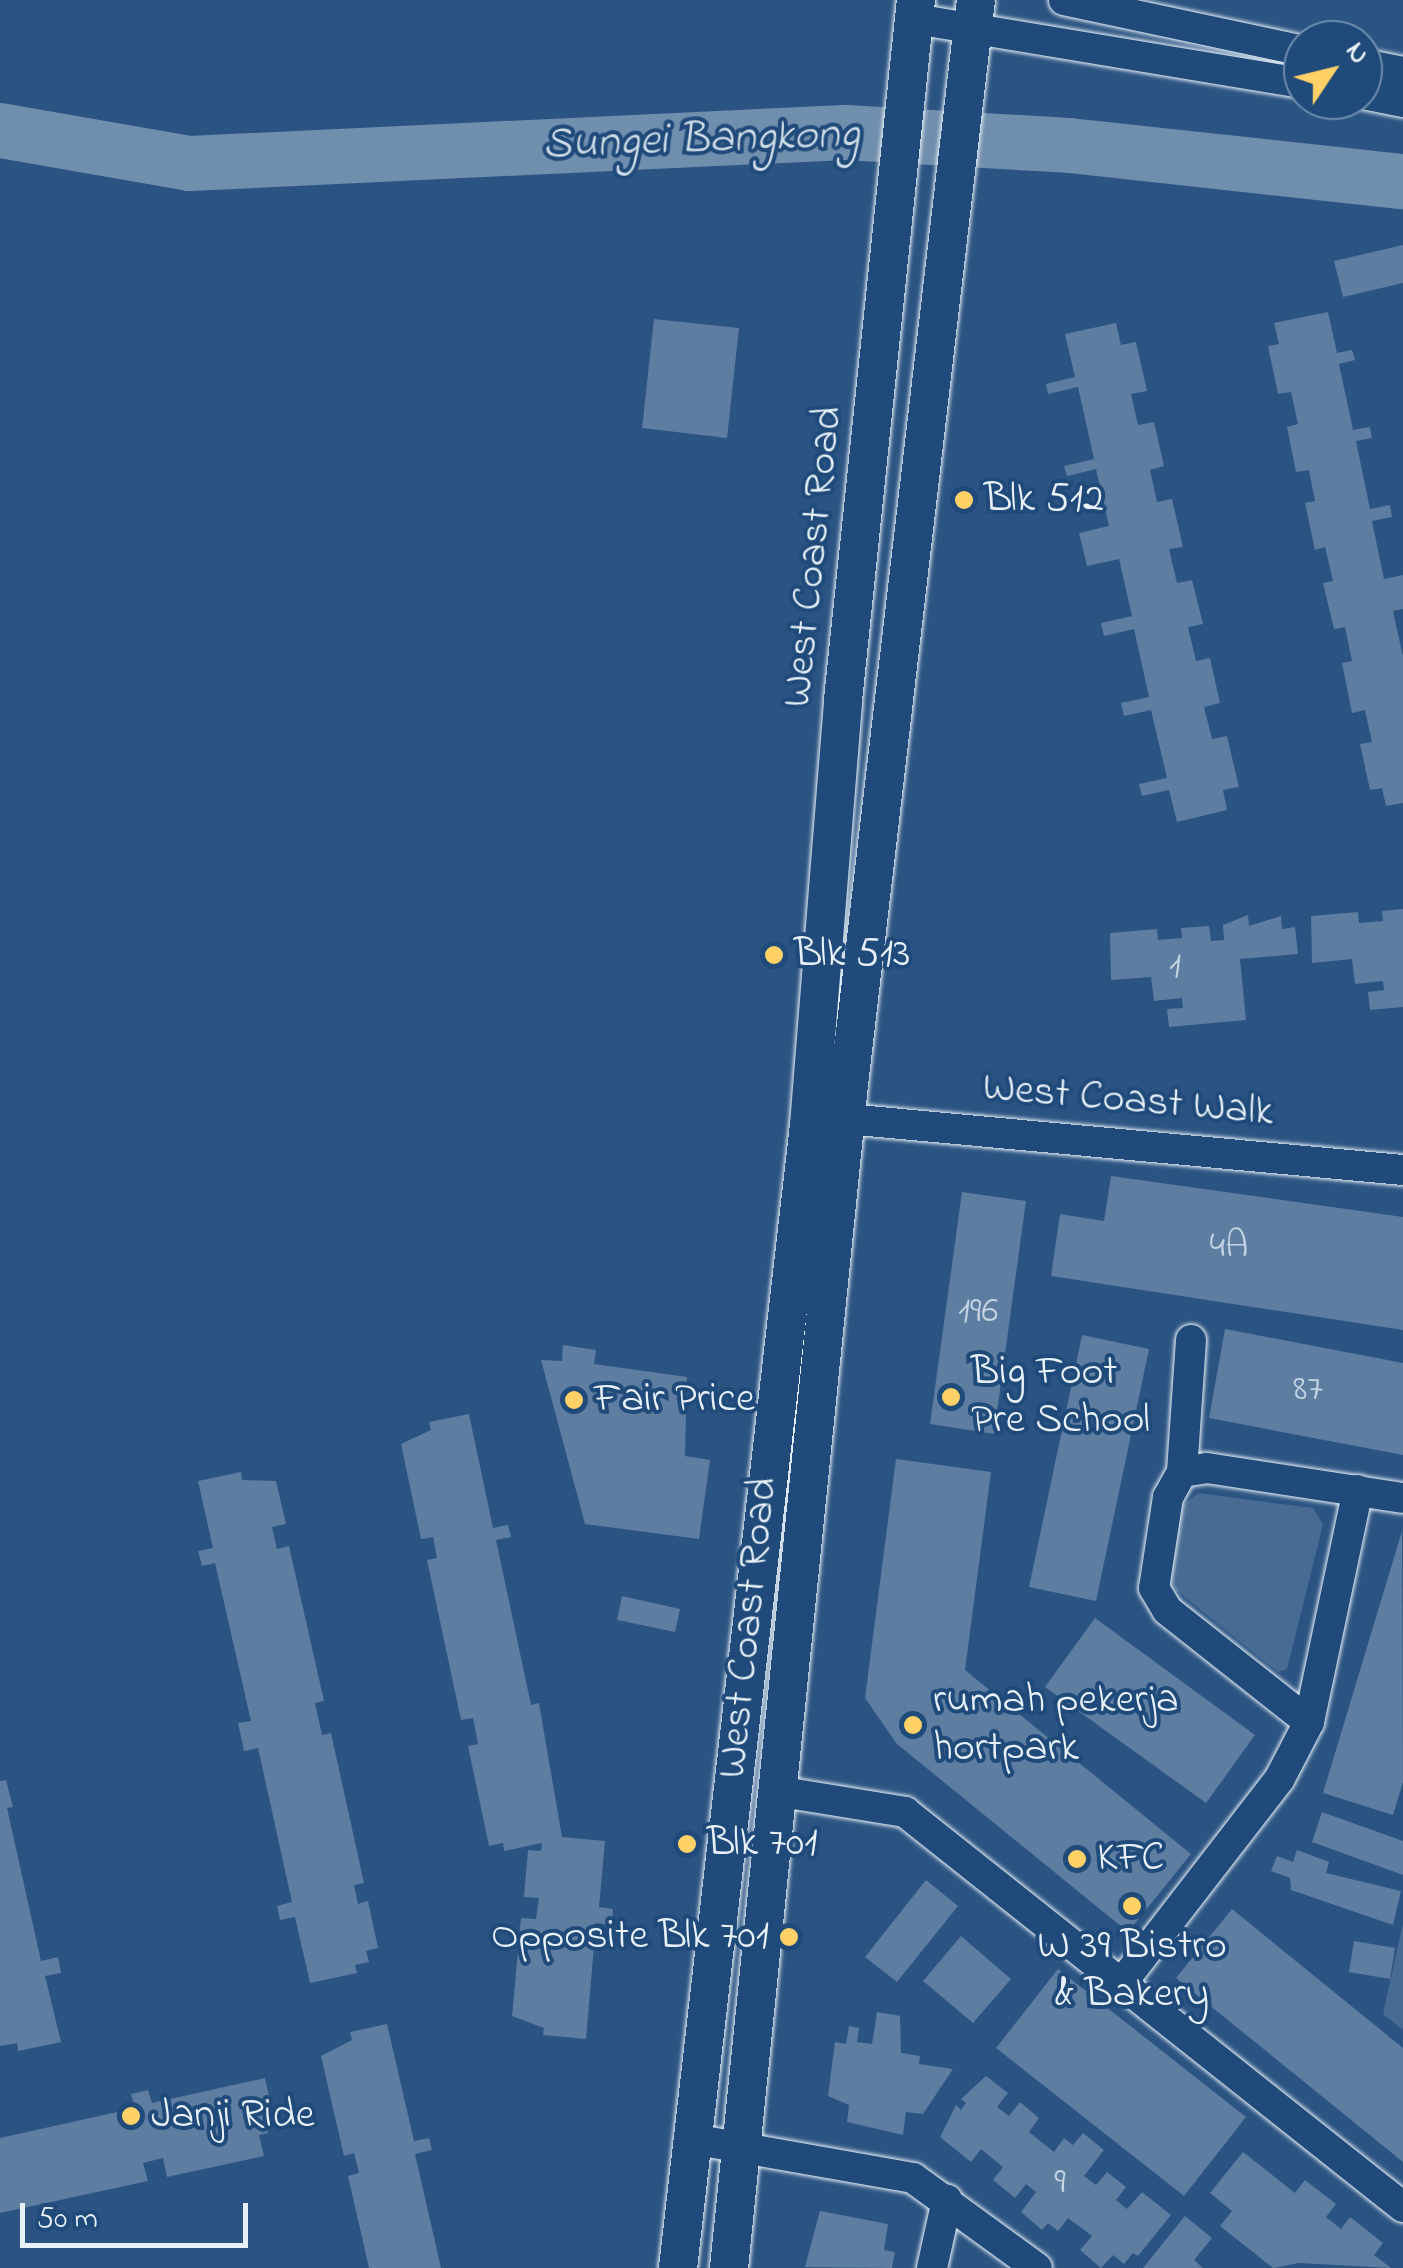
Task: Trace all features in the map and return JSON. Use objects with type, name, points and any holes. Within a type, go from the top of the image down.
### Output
[{"type":"main road","name":"West Coast Road","points":[[729,2268],[802,1567],[827,1121],[828,908],[844,682],[916,9]]},
{"type":"main road","name":"West Coast Road","points":[[678,2268],[757,1566],[827,1121],[868,912],[975,13]]},
{"type":"main road","points":[[828,908],[868,912]]},
{"type":"main road","points":[[757,1566],[780,1574],[802,1567]]},
{"type":"street","points":[[1064,0],[1283,47]]},
{"type":"street","points":[[916,9],[975,13],[1283,79]]},
{"type":"street","name":"West Coast Walk","points":[[827,1121],[1403,1170]]},
{"type":"street","points":[[1190,1340],[1182,1472],[1168,1497],[1154,1588],[1167,1610],[1309,1722]]},
{"type":"street","points":[[1182,1472],[1207,1468],[1403,1498]]},
{"type":"street","points":[[1121,1984],[1280,1778],[1309,1722],[1358,1490]]},
{"type":"street","points":[[776,1791],[904,1812],[1403,2207]]},
{"type":"street","points":[[692,2139],[898,2174],[948,2200],[1037,2268]]},
{"type":"street","points":[[932,2268],[948,2200]]},
{"type":"shaded area","points":[[1198,1493],[1313,1508],[1323,1524],[1287,1669],[1278,1672],[1175,1589],[1167,1572],[1181,1507]]},
{"type":"shaded area","points":[[1403,1923],[1403,2030],[1383,2014]]},
{"type":"building","points":[[1403,245],[1403,283],[1343,297],[1334,261]]},
{"type":"building","points":[[1328,312],[1337,353],[1352,350],[1355,360],[1339,364],[1353,430],[1370,427],[1372,438],[1356,441],[1370,509],[1390,505],[1392,517],[1372,521],[1384,579],[1403,575],[1403,609],[1393,611],[1403,657],[1403,803],[1386,806],[1382,788],[1370,790],[1360,744],[1372,742],[1365,710],[1352,713],[1342,663],[1352,661],[1345,627],[1334,629],[1323,583],[1333,581],[1325,547],[1315,550],[1305,503],[1315,501],[1309,470],[1296,472],[1287,427],[1298,424],[1291,392],[1278,394],[1268,346],[1279,344],[1274,323]]},
{"type":"building","points":[[654,319],[739,328],[727,438],[642,428]]},
{"type":"building","points":[[1116,323],[1121,345],[1136,342],[1147,391],[1131,394],[1138,425],[1154,422],[1164,466],[1150,470],[1157,502],[1172,499],[1183,547],[1169,549],[1177,583],[1192,580],[1203,624],[1188,627],[1196,661],[1210,658],[1220,703],[1204,707],[1212,739],[1227,736],[1239,787],[1223,790],[1227,810],[1177,822],[1169,790],[1142,796],[1139,784],[1167,778],[1151,710],[1124,716],[1121,703],[1149,697],[1134,629],[1104,636],[1101,623],[1132,616],[1119,559],[1087,566],[1079,533],[1109,526],[1096,469],[1067,476],[1064,466],[1094,459],[1078,387],[1048,394],[1046,384],[1075,377],[1065,334]]},
{"type":"building","points":[[1403,909],[1403,1007],[1370,1010],[1368,992],[1384,990],[1383,981],[1355,984],[1352,959],[1312,963],[1311,916],[1358,912],[1359,923],[1383,921],[1382,911]]},
{"type":"building","points":[[1248,915],[1249,926],[1281,916],[1282,929],[1295,927],[1298,954],[1240,959],[1246,1020],[1169,1027],[1167,1009],[1183,1008],[1182,998],[1154,1001],[1151,977],[1111,980],[1110,933],[1157,929],[1158,940],[1182,938],[1181,928],[1209,926],[1211,941],[1224,940],[1223,925]]},
{"type":"building","points":[[1111,1176],[1403,1217],[1403,1330],[1051,1276],[1060,1214],[1104,1221]]},
{"type":"building","points":[[962,1192],[1026,1201],[994,1434],[930,1424]]},
{"type":"building","points":[[1225,1329],[1403,1363],[1403,1455],[1209,1418]]},
{"type":"building","points":[[1082,1335],[1149,1349],[1096,1601],[1029,1587]]},
{"type":"building","points":[[563,1345],[596,1350],[594,1364],[687,1377],[685,1456],[710,1460],[699,1539],[585,1524],[541,1360],[562,1361]]},
{"type":"building","points":[[469,1414],[493,1528],[508,1525],[511,1537],[496,1540],[531,1705],[539,1703],[562,1837],[605,1841],[599,1907],[613,1909],[612,1925],[596,1923],[586,2039],[543,2035],[544,2028],[512,2016],[521,1918],[536,1919],[539,1898],[524,1897],[528,1850],[541,1851],[542,1843],[504,1851],[503,1843],[489,1846],[468,1746],[478,1744],[473,1718],[461,1720],[427,1560],[437,1558],[433,1537],[421,1539],[401,1444],[431,1430],[429,1422]]},
{"type":"building","points":[[896,1459],[991,1472],[965,1670],[1191,1854],[1128,1932],[897,1744],[865,1698]]},
{"type":"building","points":[[241,1472],[242,1480],[276,1481],[286,1524],[272,1527],[277,1549],[289,1546],[324,1701],[315,1703],[322,1735],[331,1733],[364,1883],[354,1885],[358,1904],[368,1901],[378,1948],[366,1951],[369,1962],[355,1965],[357,1973],[310,1983],[295,1917],[280,1920],[277,1906],[292,1902],[258,1748],[244,1751],[238,1723],[251,1721],[215,1563],[202,1566],[198,1551],[213,1548],[198,1481]]},
{"type":"building","points":[[1402,1531],[1403,1782],[1393,1815],[1323,1793]]},
{"type":"building","points":[[622,1596],[680,1609],[675,1632],[617,1620]]},
{"type":"building","points":[[1095,1618],[1255,1735],[1206,1803],[1045,1687]]},
{"type":"building","points":[[6,1780],[13,1807],[7,1808],[41,1961],[58,1957],[61,1973],[45,1976],[61,2042],[18,2051],[17,2043],[0,2046],[0,1781]]},
{"type":"building","points":[[1322,1812],[1403,1841],[1403,1875],[1312,1842]]},
{"type":"building","points":[[1297,1850],[1329,1862],[1326,1873],[1401,1891],[1393,1925],[1291,1890],[1290,1878],[1271,1871],[1277,1856],[1293,1862]]},
{"type":"building","points":[[926,1880],[958,1906],[897,1982],[865,1957]]},
{"type":"building","points":[[1232,1909],[1403,2048],[1403,2162],[1176,1978]]},
{"type":"building","points":[[961,1936],[1011,1979],[973,2023],[923,1981]]},
{"type":"building","points":[[1354,1941],[1395,1948],[1390,1979],[1349,1972]]},
{"type":"building","points":[[1058,1969],[1246,2117],[1184,2196],[996,2048]]},
{"type":"building","points":[[877,2012],[900,2016],[901,2053],[920,2056],[919,2064],[953,2069],[923,2114],[906,2112],[903,2135],[847,2122],[849,2105],[828,2096],[835,2042],[846,2044],[849,2026],[859,2028],[857,2042],[872,2044]]},
{"type":"building","points":[[387,2024],[414,2141],[429,2138],[432,2150],[415,2154],[441,2268],[369,2268],[348,2176],[359,2173],[354,2153],[344,2156],[321,2056],[352,2040],[350,2032]]},
{"type":"building","points":[[986,2076],[1008,2093],[997,2107],[1009,2116],[1020,2102],[1039,2118],[1029,2132],[1054,2152],[1064,2138],[1073,2145],[1083,2133],[1104,2150],[1084,2176],[1096,2185],[1107,2172],[1126,2187],[1116,2200],[1127,2209],[1142,2192],[1171,2215],[1138,2256],[1133,2253],[1124,2264],[1113,2255],[1101,2268],[1080,2250],[1092,2236],[1068,2218],[1058,2231],[1048,2223],[1042,2230],[1021,2212],[1036,2192],[1026,2184],[1015,2198],[993,2180],[1003,2167],[981,2149],[971,2162],[940,2137],[956,2105],[961,2110],[966,2103],[961,2099]]},
{"type":"building","points":[[265,2078],[273,2114],[263,2116],[268,2133],[259,2135],[264,2156],[167,2177],[163,2158],[143,2163],[148,2181],[0,2213],[0,2138],[135,2108],[131,2094],[148,2090],[152,2103]]},
{"type":"building","points":[[1243,2152],[1295,2193],[1305,2180],[1336,2204],[1326,2217],[1341,2229],[1350,2217],[1383,2243],[1374,2255],[1391,2268],[1299,2263],[1273,2268],[1220,2226],[1232,2211],[1210,2193]]},
{"type":"building","points":[[820,2211],[888,2224],[884,2250],[895,2252],[892,2268],[805,2267]]},
{"type":"building","points":[[1185,2216],[1212,2238],[1194,2260],[1203,2268],[1143,2268]]},
{"type":"waterway","name":"Sungei Bangkong","points":[[0,130],[189,163],[845,132],[1069,145],[1403,181]]},
{"type":"place","name":"Blk 512","points":[[964,500]]},
{"type":"place","name":"Blk 513","points":[[774,955]]},
{"type":"place","name":"Big Foot Pre School","points":[[951,1397]]},
{"type":"place","name":"Fair Price","points":[[574,1400]]},
{"type":"place","name":"rumah pekerja hortpark","points":[[913,1725]]},
{"type":"place","name":"Blk 701","points":[[687,1844]]},
{"type":"place","name":"KFC","points":[[1077,1859]]},
{"type":"place","name":"W 39 Bistro & Bakery","points":[[1132,1906]]},
{"type":"place","name":"Opposite Blk 701","points":[[789,1937]]},
{"type":"place","name":"Janji Ride","points":[[131,2116]]}]
